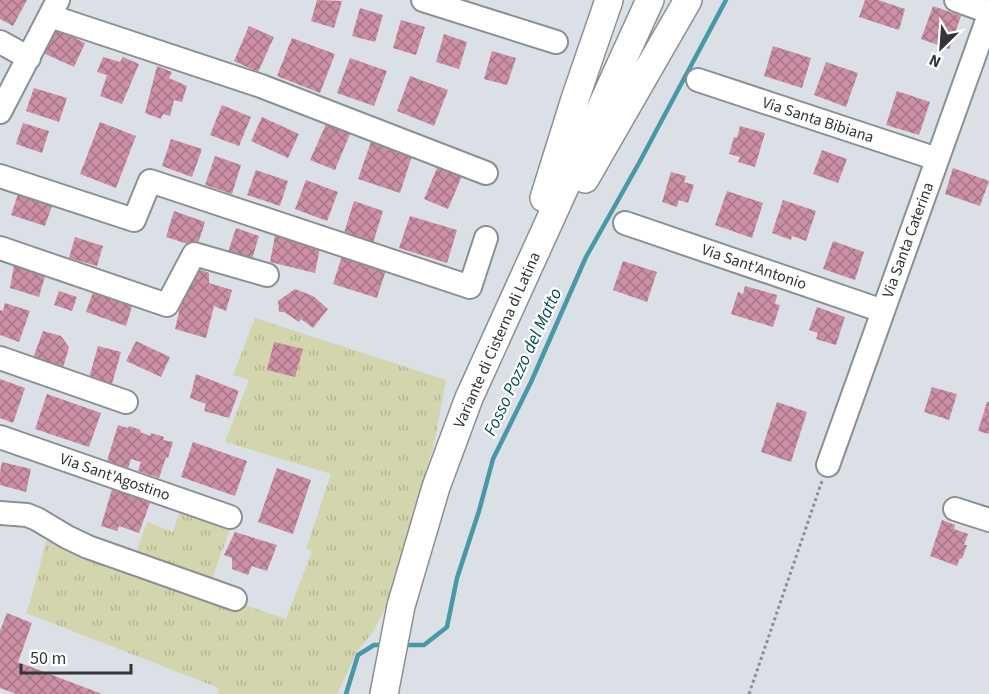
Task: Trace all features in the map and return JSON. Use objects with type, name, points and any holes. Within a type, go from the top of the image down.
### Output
[{"type":"main road","points":[[508,312],[575,99],[609,0]]},
{"type":"main road","name":"Variante di Cisterna di Latina","points":[[386,682],[401,606],[436,487],[469,398],[650,0]]},
{"type":"main road","points":[[508,312],[688,0]]},
{"type":"street","points":[[423,0],[556,42]]},
{"type":"street","points":[[956,0],[989,13]]},
{"type":"street","points":[[0,112],[54,8],[486,173]]},
{"type":"street","name":"Via Santa Caterina","points":[[828,465],[989,13]]},
{"type":"street","points":[[0,42],[29,58]]},
{"type":"street","name":"Via Santa Bibiana","points":[[698,80],[937,159]]},
{"type":"street","points":[[0,176],[134,220],[150,181],[470,286],[486,238]]},
{"type":"street","name":"Via Sant'Antonio","points":[[625,223],[883,311]]},
{"type":"street","points":[[0,248],[167,305],[195,254],[267,275]]},
{"type":"street","points":[[0,358],[126,402]]},
{"type":"street","name":"Via Sant'Agostino","points":[[0,437],[230,517]]},
{"type":"street","points":[[955,508],[989,520]]},
{"type":"street","points":[[0,513],[27,515],[88,547],[235,599]]},
{"type":"path","points":[[749,694],[828,465]]},
{"type":"green space","points":[[255,318],[446,380],[434,444],[384,611],[373,632],[358,650],[337,694],[218,694],[219,688],[26,613],[51,523],[134,559],[147,522],[173,532],[181,506],[232,524],[207,592],[286,619],[312,551],[306,549],[331,474],[225,442],[249,380],[233,375]]},
{"type":"building","points":[[0,0],[27,0],[13,26],[0,19]]},
{"type":"building","points":[[317,0],[342,1],[334,28],[311,21]]},
{"type":"building","points":[[865,0],[878,0],[905,9],[899,30],[859,17]]},
{"type":"building","points":[[933,6],[961,16],[949,49],[921,39]]},
{"type":"building","points":[[360,8],[383,15],[375,42],[352,36]]},
{"type":"building","points":[[401,20],[425,27],[416,55],[393,48]]},
{"type":"building","points":[[249,26],[274,37],[258,72],[234,61]]},
{"type":"building","points":[[54,28],[85,43],[74,67],[43,53]]},
{"type":"building","points":[[444,34],[467,42],[459,69],[436,62]]},
{"type":"building","points":[[292,38],[335,54],[320,93],[277,76]]},
{"type":"building","points":[[773,46],[811,58],[802,88],[764,76]]},
{"type":"building","points":[[492,51],[516,58],[507,85],[484,79]]},
{"type":"building","points":[[103,57],[120,62],[123,57],[139,64],[122,104],[100,96],[107,75],[97,72]]},
{"type":"building","points":[[350,58],[387,71],[374,106],[337,93]]},
{"type":"building","points":[[826,62],[858,73],[846,107],[814,95]]},
{"type":"building","points":[[157,66],[172,72],[169,78],[187,86],[182,102],[174,100],[170,116],[163,114],[161,119],[145,113]]},
{"type":"building","points":[[410,76],[448,90],[434,126],[397,111]]},
{"type":"building","points":[[34,88],[67,98],[59,122],[26,111]]},
{"type":"building","points":[[897,91],[930,102],[919,135],[886,125]]},
{"type":"building","points":[[222,105],[251,117],[239,146],[210,135]]},
{"type":"building","points":[[262,117],[299,134],[288,158],[251,141]]},
{"type":"building","points":[[100,122],[136,136],[116,188],[80,174]]},
{"type":"building","points":[[23,123],[49,131],[42,153],[16,144]]},
{"type":"building","points":[[326,124],[350,134],[335,170],[310,160]]},
{"type":"building","points":[[740,126],[765,133],[755,167],[738,162],[740,157],[729,154]]},
{"type":"building","points":[[373,136],[414,150],[400,193],[358,179]]},
{"type":"building","points":[[171,139],[202,149],[192,177],[162,166]]},
{"type":"building","points":[[822,150],[847,159],[838,183],[813,174]]},
{"type":"building","points":[[215,156],[241,165],[232,194],[205,185]]},
{"type":"building","points":[[440,161],[464,171],[448,209],[424,199]]},
{"type":"building","points":[[953,168],[989,181],[980,206],[945,194]]},
{"type":"building","points":[[256,170],[288,181],[280,206],[247,195]]},
{"type":"building","points":[[671,172],[686,176],[684,182],[694,185],[688,203],[679,200],[677,207],[662,202]]},
{"type":"building","points":[[306,180],[338,192],[327,221],[295,209]]},
{"type":"building","points":[[19,191],[53,203],[45,226],[11,215]]},
{"type":"building","points":[[727,191],[763,203],[752,238],[715,225]]},
{"type":"building","points":[[783,200],[816,211],[806,241],[792,236],[791,240],[772,233]]},
{"type":"building","points":[[354,201],[383,211],[373,243],[344,233]]},
{"type":"building","points":[[174,211],[205,222],[197,247],[166,237]]},
{"type":"building","points":[[410,216],[457,230],[447,263],[399,248]]},
{"type":"building","points":[[236,228],[259,236],[252,259],[228,252]]},
{"type":"building","points":[[275,236],[320,248],[315,273],[270,262]]},
{"type":"building","points":[[75,237],[103,246],[97,266],[69,258]]},
{"type":"building","points":[[833,241],[864,252],[855,280],[823,269]]},
{"type":"building","points":[[342,256],[386,270],[377,298],[333,284]]},
{"type":"building","points":[[623,261],[657,272],[647,302],[613,290]]},
{"type":"building","points":[[14,265],[45,276],[39,297],[10,288]]},
{"type":"building","points":[[196,268],[209,273],[209,283],[232,290],[226,311],[214,306],[206,338],[175,329],[185,286],[190,287]]},
{"type":"building","points":[[745,286],[777,295],[775,304],[780,305],[773,327],[731,314],[738,292],[743,294]]},
{"type":"building","points":[[94,289],[133,303],[126,326],[86,312]]},
{"type":"building","points":[[295,289],[313,296],[328,309],[313,328],[301,319],[299,322],[284,312],[279,312],[278,301]]},
{"type":"building","points":[[59,291],[77,297],[72,311],[54,305]]},
{"type":"building","points":[[5,303],[30,311],[19,342],[0,335],[0,310],[3,311]]},
{"type":"building","points":[[817,307],[845,317],[836,345],[816,339],[818,333],[809,330]]},
{"type":"building","points":[[43,331],[61,336],[69,347],[63,368],[33,358]]},
{"type":"building","points":[[136,341],[170,357],[161,377],[126,361]]},
{"type":"building","points":[[274,342],[303,349],[295,377],[267,370]]},
{"type":"building","points":[[98,346],[121,352],[112,384],[89,378]]},
{"type":"building","points":[[196,374],[239,391],[229,418],[204,411],[206,404],[190,398]]},
{"type":"building","points":[[0,379],[25,388],[13,423],[0,418]]},
{"type":"building","points":[[932,387],[957,394],[949,420],[924,412]]},
{"type":"building","points":[[47,394],[101,413],[89,447],[35,429]]},
{"type":"building","points":[[777,402],[807,412],[791,462],[761,452]]},
{"type":"building","points":[[987,402],[989,402],[989,434],[978,431]]},
{"type":"building","points":[[118,425],[128,428],[129,426],[150,436],[151,433],[164,437],[163,440],[173,442],[159,478],[138,471],[141,462],[131,459],[128,468],[107,461]]},
{"type":"building","points":[[193,442],[247,461],[235,496],[181,477]]},
{"type":"building","points":[[2,462],[31,469],[26,492],[0,485]]},
{"type":"building","points":[[277,468],[311,480],[293,534],[258,522]]},
{"type":"building","points":[[112,489],[150,503],[139,533],[119,526],[117,531],[101,526]]},
{"type":"building","points":[[942,520],[955,525],[954,529],[968,534],[964,545],[967,545],[957,566],[930,556]]},
{"type":"building","points":[[235,532],[277,545],[267,571],[252,566],[248,575],[232,569],[232,558],[224,555]]},
{"type":"building","points":[[7,613],[32,623],[18,662],[102,694],[16,694],[0,688],[0,631]]},
{"type":"waterway","name":"Fosso Pozzo del Matto","points":[[404,645],[424,645],[447,627],[457,578],[493,459],[531,382],[586,257],[726,0]]},
{"type":"waterway","name":"Fosso Pozzo del Matto","points":[[346,694],[358,655],[374,645],[383,645]]}]
